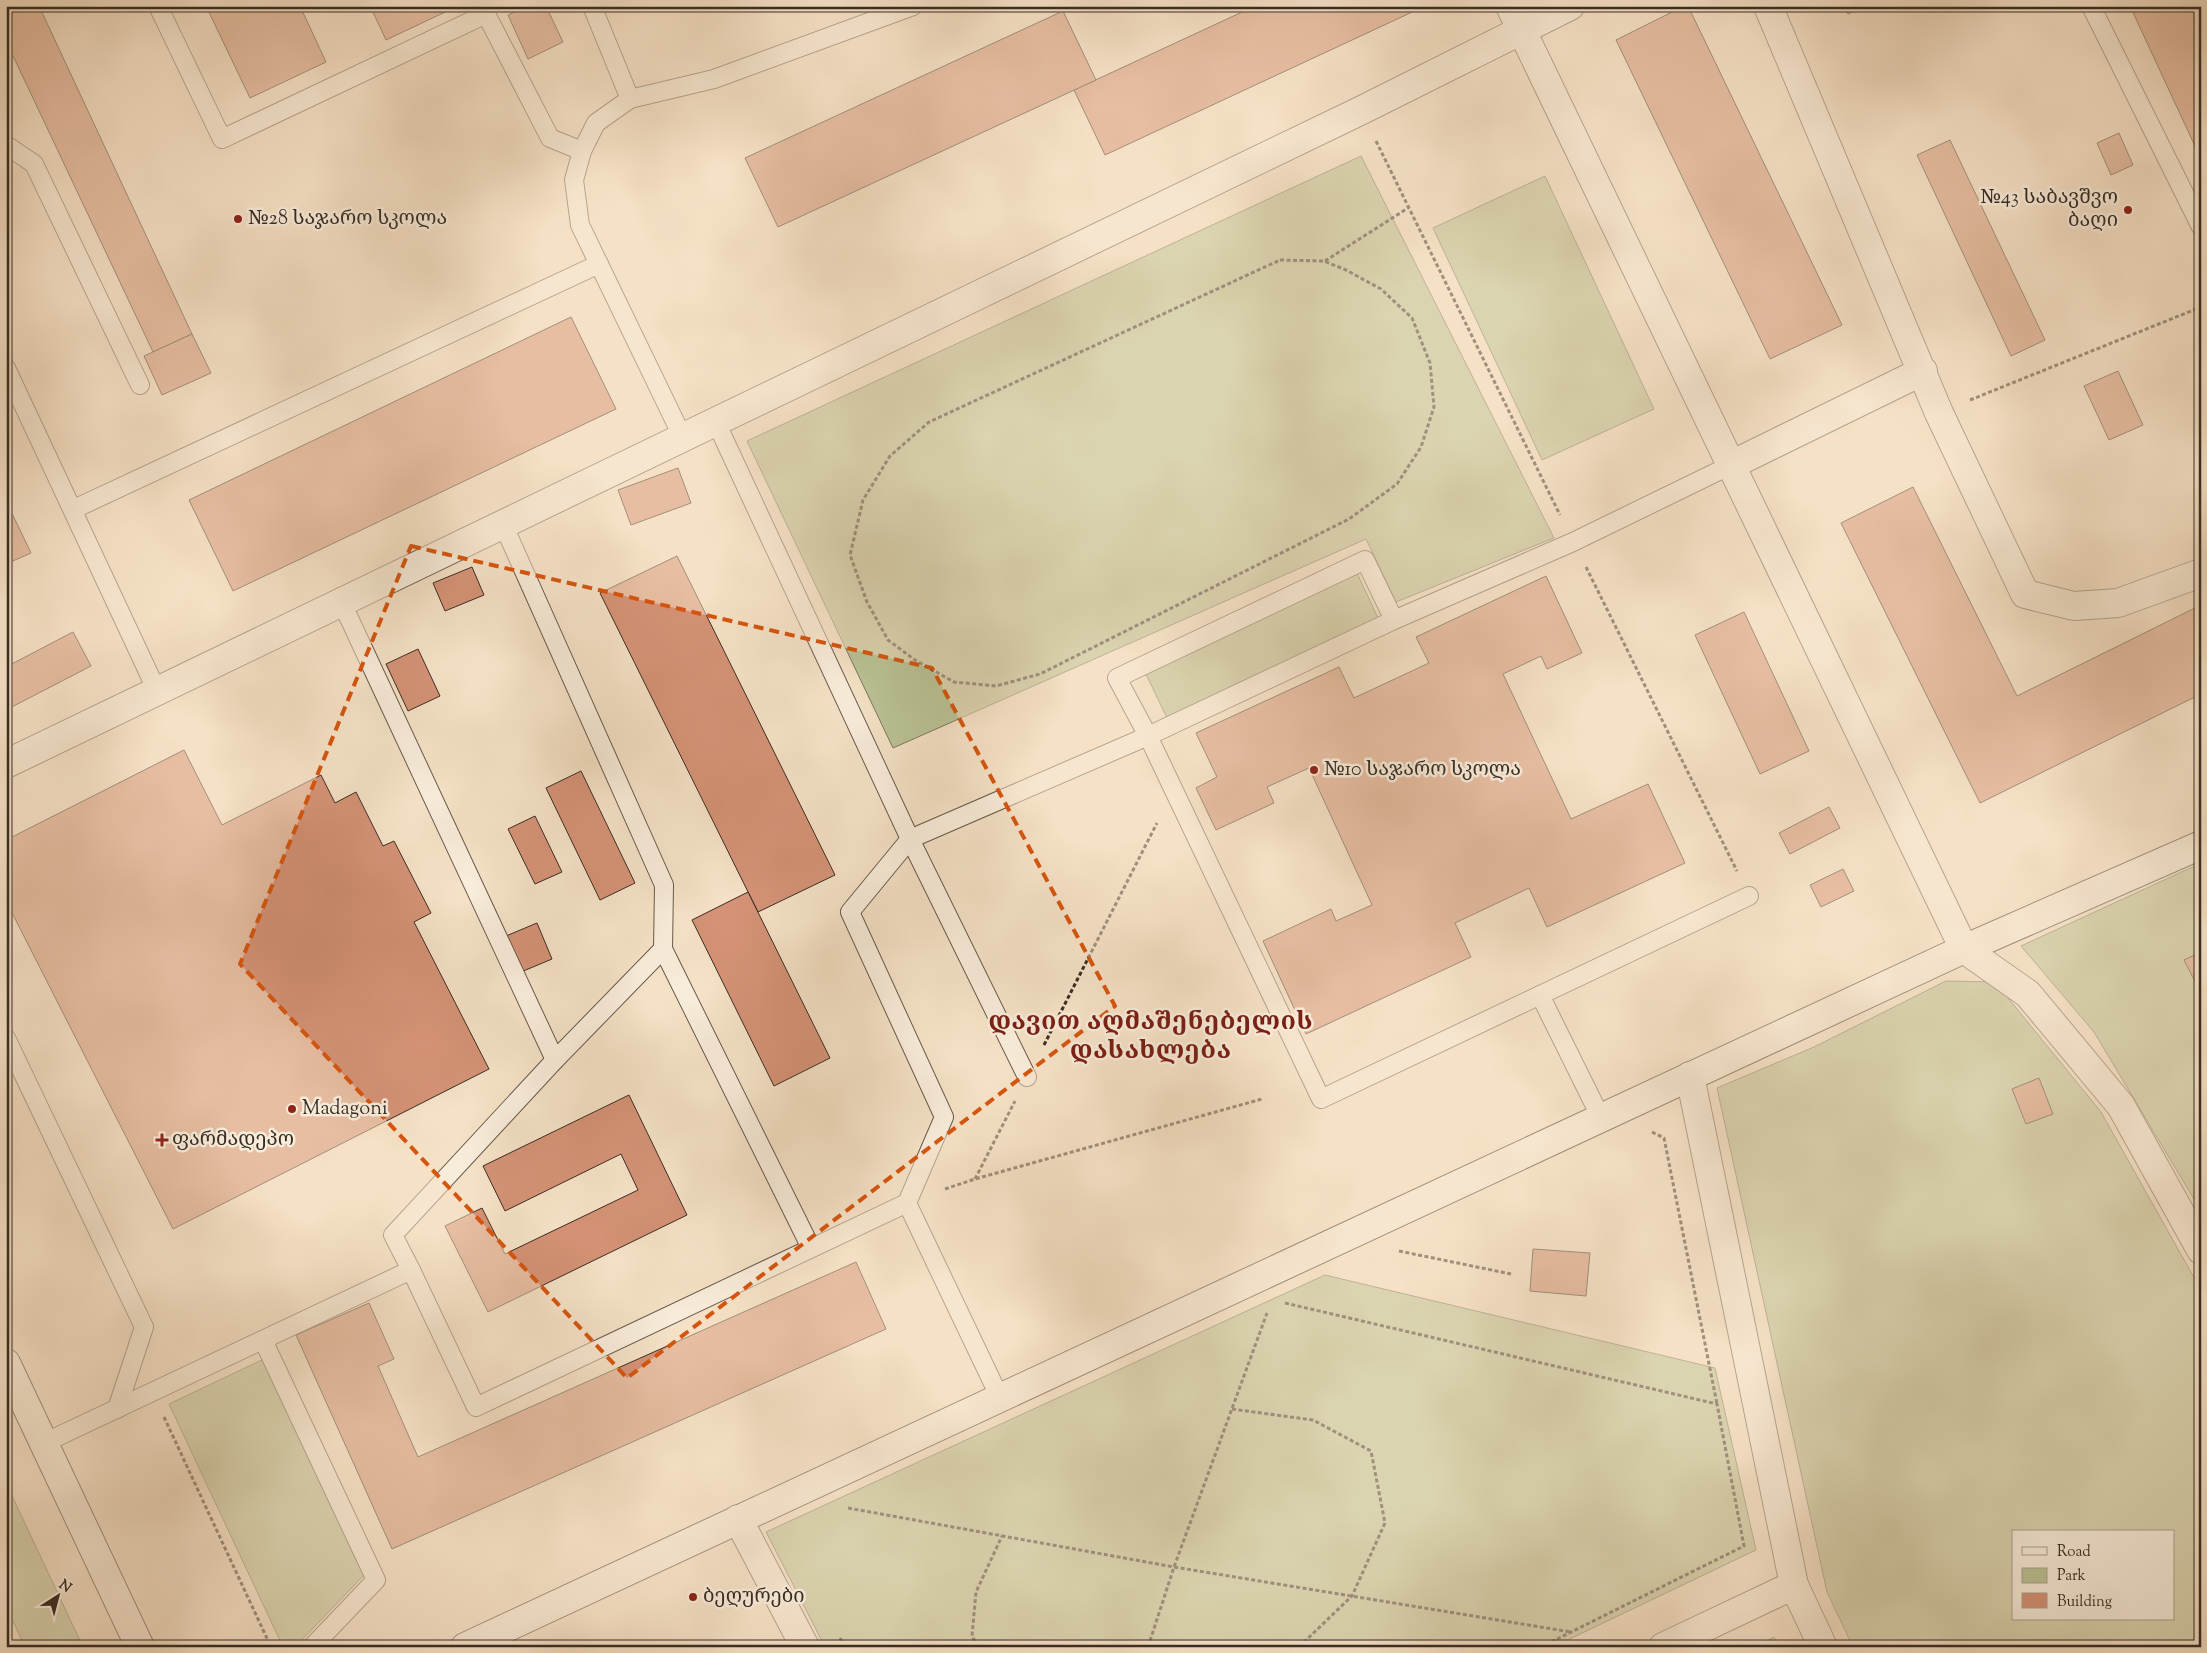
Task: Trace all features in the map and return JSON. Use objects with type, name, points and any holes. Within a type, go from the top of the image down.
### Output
[{"type":"street","points":[[6,764],[1362,110],[1516,18],[1570,6]]},
{"type":"street","points":[[1768,6],[1940,412],[2025,594],[2074,606],[2118,603],[2201,573]]},
{"type":"street","points":[[1516,18],[1964,949],[2028,994],[2121,1106],[2201,1250]]},
{"type":"street","points":[[1731,465],[1923,371]]},
{"type":"street","points":[[465,1647],[1964,949],[2201,845]]},
{"type":"street","points":[[1690,1076],[1794,1585],[1823,1647]]},
{"type":"street","points":[[6,1363],[140,1647]]},
{"type":"street","points":[[738,1519],[805,1647]]},
{"type":"street","points":[[1663,1647],[1794,1585]]},
{"type":"lane","points":[[158,6],[222,139],[484,10],[550,138],[582,151]]},
{"type":"lane","points":[[592,6],[630,99]]},
{"type":"lane","points":[[683,438],[580,224],[574,180],[582,151],[596,123],[630,99],[714,79],[913,6]]},
{"type":"lane","points":[[2091,6],[2201,227]]},
{"type":"lane","points":[[6,145],[34,164],[140,385]]},
{"type":"lane","points":[[74,509],[599,264]]},
{"type":"lane","points":[[6,368],[158,691]]},
{"type":"lane","points":[[716,422],[910,839],[1027,1077]]},
{"type":"lane","points":[[663,949],[555,1060],[394,1234],[476,1407],[907,1203],[944,1117],[850,912],[910,839],[1148,736],[1394,620],[1573,542],[1731,465]]},
{"type":"lane","points":[[503,524],[664,885],[663,949],[811,1248]]},
{"type":"lane","points":[[1394,620],[1365,560],[1117,678],[1174,789],[1321,1099],[1749,896]]},
{"type":"lane","points":[[342,602],[555,1060]]},
{"type":"lane","points":[[1540,995],[1602,1118]]},
{"type":"lane","points":[[6,1038],[144,1327],[118,1408]]},
{"type":"lane","points":[[907,1203],[1000,1398]]},
{"type":"lane","points":[[44,1443],[411,1270]]},
{"type":"lane","points":[[263,1340],[376,1580],[312,1647]]},
{"type":"path","points":[[1362,110],[1408,208],[1749,896]]},
{"type":"path","points":[[1324,261],[1381,289],[1412,318],[1430,363],[1434,408],[1421,447],[1398,484],[1350,519],[1040,674],[996,686],[954,682],[915,660],[888,640],[867,602],[850,554],[863,500],[890,456],[922,427],[929,422],[1280,260],[1324,261],[1408,208]]},
{"type":"path","points":[[1940,412],[2201,307]]},
{"type":"path","points":[[975,1178],[1174,789]]},
{"type":"path","points":[[907,1203],[975,1178],[1262,1099]]},
{"type":"path","points":[[1541,1647],[1744,1546],[1664,1138],[1650,1131]]},
{"type":"path","points":[[1402,1246],[1393,1250],[1511,1274]]},
{"type":"path","points":[[1277,1307],[1295,1299]]},
{"type":"path","points":[[1286,1303],[1717,1404]]},
{"type":"path","points":[[1148,1647],[1174,1567],[1268,1310]]},
{"type":"path","points":[[1232,1408],[1313,1420],[1371,1451],[1385,1523],[1352,1596],[1299,1647]]},
{"type":"path","points":[[847,1508],[1174,1567],[1572,1632]]},
{"type":"path","points":[[978,1647],[972,1636],[976,1592],[1002,1536]]},
{"type":"path","points":[[835,1630],[845,1647]]},
{"type":"highlighted area","points":[[411,546],[932,668],[1115,1006],[627,1378],[240,964]]},
{"type":"green space","points":[[1361,156],[1554,538],[1396,602],[1366,539],[893,748],[747,441]]},
{"type":"green space","points":[[1545,176],[1654,409],[1542,460],[1433,228]]},
{"type":"green space","points":[[1355,569],[1379,620],[1169,722],[1144,670]]},
{"type":"green space","points":[[2201,863],[2201,1211],[2094,1032],[2021,946]]},
{"type":"green space","points":[[1946,981],[1995,982],[2101,1112],[2201,1290],[2201,1647],[1853,1647],[1827,1592],[1717,1088],[1814,1047]]},
{"type":"green space","points":[[1325,1275],[1715,1368],[1756,1550],[1553,1647],[825,1647],[766,1532]]},
{"type":"green space","points":[[268,1357],[368,1571],[295,1647],[283,1647],[169,1404]]},
{"type":"green space","points":[[6,1483],[83,1647],[25,1647],[6,1606]]},
{"type":"green space","points":[[1774,1637],[1779,1647],[1754,1647]]},
{"type":"building","points":[[6,6],[39,6],[192,334],[153,352],[6,41]]},
{"type":"building","points":[[206,6],[300,6],[326,62],[250,98]]},
{"type":"building","points":[[370,6],[458,6],[386,40]]},
{"type":"building","points":[[527,6],[546,6],[563,42],[528,59],[508,15]]},
{"type":"building","points":[[1255,6],[1423,7],[1105,155],[1074,90]]},
{"type":"building","points":[[1684,6],[1688,6],[1842,325],[1770,359],[1616,40]]},
{"type":"building","points":[[1844,6],[1864,6],[1848,14]]},
{"type":"building","points":[[2130,6],[2201,6],[2201,159]]},
{"type":"building","points":[[1063,11],[1096,80],[778,227],[745,158]]},
{"type":"building","points":[[2119,133],[2133,165],[2111,175],[2097,143]]},
{"type":"building","points":[[1950,140],[2045,340],[2011,356],[1917,155]]},
{"type":"building","points":[[571,317],[616,409],[233,591],[189,500]]},
{"type":"building","points":[[192,334],[211,373],[162,395],[144,356]]},
{"type":"building","points":[[2118,371],[2143,425],[2109,440],[2084,386]]},
{"type":"building","points":[[678,468],[691,503],[631,525],[618,490]]},
{"type":"building","points":[[1913,487],[2017,696],[2201,605],[2201,694],[1980,803],[1841,523]]},
{"type":"building","points":[[6,501],[31,553],[6,564]]},
{"type":"building","points":[[677,556],[835,875],[758,912],[600,593]]},
{"type":"building","points":[[472,567],[484,595],[445,611],[433,583]]},
{"type":"building","points":[[1546,576],[1582,653],[1547,669],[1541,656],[1503,674],[1571,819],[1648,784],[1685,863],[1547,927],[1529,888],[1455,923],[1471,957],[1306,1034],[1263,941],[1331,909],[1336,921],[1372,905],[1309,768],[1267,787],[1274,803],[1216,830],[1196,788],[1217,777],[1196,733],[1339,667],[1354,698],[1429,663],[1416,637]]},
{"type":"building","points":[[1744,612],[1809,751],[1760,774],[1695,635]]},
{"type":"building","points":[[73,632],[91,666],[6,710],[6,667]]},
{"type":"building","points":[[418,649],[440,696],[408,711],[386,664]]},
{"type":"building","points":[[184,750],[222,825],[321,775],[335,803],[356,792],[383,846],[394,841],[431,913],[414,922],[489,1069],[173,1229],[6,901],[6,840]]},
{"type":"building","points":[[581,771],[635,883],[600,900],[546,788]]},
{"type":"building","points":[[1829,807],[1840,828],[1790,854],[1779,833]]},
{"type":"building","points":[[535,816],[562,872],[535,884],[508,829]]},
{"type":"building","points":[[1843,869],[1854,891],[1821,907],[1810,885]]},
{"type":"building","points":[[748,892],[830,1058],[774,1086],[692,920]]},
{"type":"building","points":[[537,923],[552,959],[521,972],[506,936]]},
{"type":"building","points":[[2201,952],[2201,993],[2184,960]]},
{"type":"building","points":[[2039,1078],[2053,1114],[2026,1124],[2012,1089]]},
{"type":"building","points":[[629,1095],[687,1215],[488,1312],[445,1226],[482,1208],[505,1254],[638,1190],[621,1154],[505,1211],[483,1166]]},
{"type":"building","points":[[1533,1249],[1590,1253],[1586,1296],[1530,1291]]},
{"type":"building","points":[[856,1262],[886,1329],[392,1549],[296,1335],[369,1303],[394,1359],[378,1366],[418,1457]]},
{"type":"place","name":"№43 საბავშვო ბაღი","points":[[2128,210]]},
{"type":"place","name":"№28 საჯარო სკოლა","points":[[238,219]]},
{"type":"place","name":"№10 საჯარო სკოლა","points":[[1314,770]]},
{"type":"place","name":"Madagoni","points":[[292,1109]]},
{"type":"place","name":"ფარმადეპო","points":[[162,1140]]},
{"type":"place","name":"ბეღურები","points":[[693,1597]]},
{"type":"district","name":"დავით აღმაშენებელის დასახლება","points":[[1151,1038]]}]
